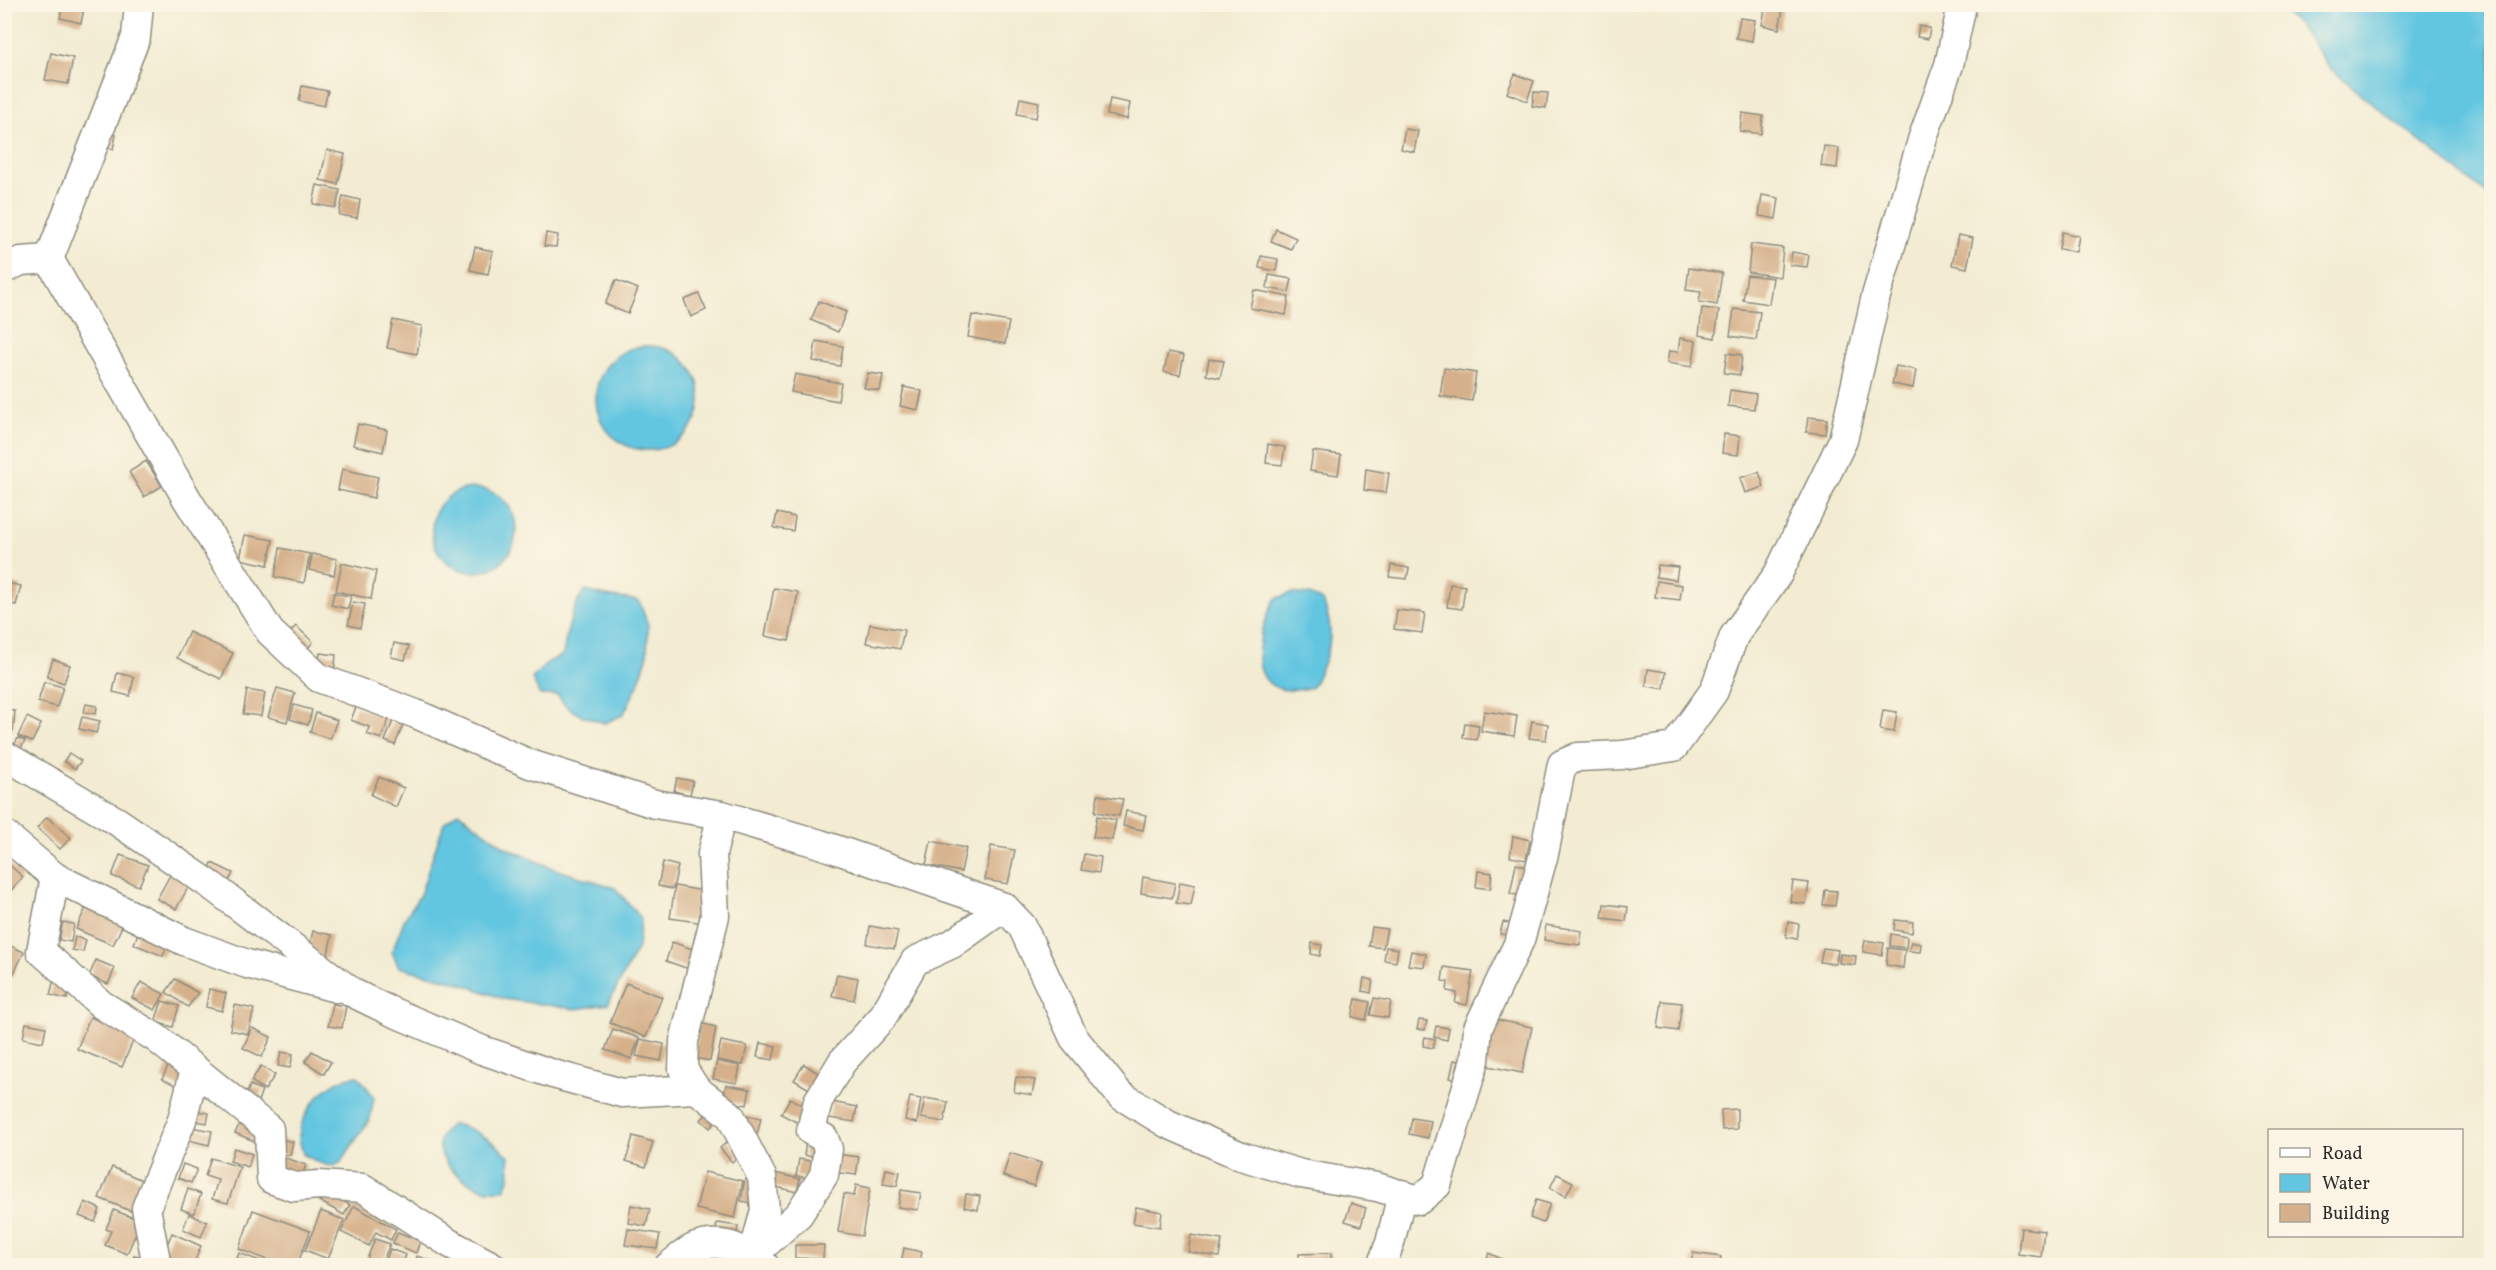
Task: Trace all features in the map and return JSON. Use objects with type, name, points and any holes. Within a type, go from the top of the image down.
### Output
[{"type":"street","points":[[49,259],[136,37],[139,4]]},
{"type":"street","points":[[49,259],[187,499],[270,632],[319,678],[416,714],[530,764],[655,804],[722,815],[935,881],[1004,907],[1022,926],[1074,1038],[1120,1095],[1168,1124],[1241,1156],[1301,1174],[1377,1187],[1419,1200],[1437,1185],[1475,1060],[1478,1028],[1520,940],[1544,854],[1562,764],[1578,757],[1622,755],[1674,747],[1714,691],[1734,636],[1778,574],[1843,440],[1876,296],[1923,137],[1949,65],[1961,10],[1959,4]]},
{"type":"street","points":[[4,269],[21,261],[49,259]]},
{"type":"street","points":[[4,755],[118,822],[203,879],[353,993]]},
{"type":"street","points":[[722,815],[712,854],[715,916],[684,1041],[683,1069],[696,1089],[730,1115],[762,1177],[765,1210],[759,1261]]},
{"type":"street","points":[[4,834],[55,877],[184,941],[247,964],[353,993],[482,1050],[553,1074],[622,1093],[696,1089]]},
{"type":"street","points":[[55,877],[41,951],[102,1005],[156,1038],[269,1129],[271,1179],[294,1187],[319,1185],[363,1188],[449,1243],[492,1266]]},
{"type":"street","points":[[759,1261],[799,1214],[824,1175],[828,1149],[824,1138],[811,1131],[818,1101],[842,1062],[882,1018],[915,961],[952,944],[1004,907]]},
{"type":"street","points":[[157,1266],[146,1208],[182,1120],[195,1069]]},
{"type":"street","points":[[1381,1266],[1390,1244],[1401,1194]]},
{"type":"street","points":[[669,1266],[695,1247],[729,1243],[759,1261]]},
{"type":"water","points":[[2275,5],[2477,5],[2491,16],[2491,197],[2329,67],[2298,24]]},
{"type":"water","points":[[648,346],[668,350],[685,361],[696,378],[700,398],[696,418],[685,435],[668,446],[648,450],[628,446],[611,435],[600,418],[596,398],[600,378],[611,361],[628,350]]},
{"type":"water","points":[[474,488],[497,495],[509,507],[516,530],[509,553],[497,565],[474,572],[451,565],[439,553],[432,530],[439,507],[451,495]]},
{"type":"water","points":[[585,590],[639,601],[648,625],[647,658],[637,687],[623,715],[605,723],[572,710],[558,695],[540,695],[532,679],[548,662],[563,655],[573,613]]},
{"type":"water","points":[[1291,593],[1309,595],[1323,601],[1330,625],[1330,635],[1327,655],[1312,687],[1290,690],[1274,687],[1265,678],[1260,665],[1259,650],[1267,615],[1275,599]]},
{"type":"water","points":[[458,812],[505,847],[552,868],[615,888],[641,918],[638,947],[608,1004],[575,1009],[504,999],[457,982],[399,967],[392,952],[404,920],[420,895],[444,823]]},
{"type":"water","points":[[358,1076],[374,1097],[370,1119],[341,1162],[337,1165],[327,1165],[303,1154],[299,1136],[312,1104],[328,1088],[348,1078]]},
{"type":"water","points":[[452,1124],[468,1128],[483,1136],[509,1156],[510,1177],[504,1190],[486,1190],[471,1184],[452,1170],[441,1152],[440,1142],[443,1133]]},
{"type":"building","points":[[63,4],[85,4],[81,23],[60,18]]},
{"type":"building","points":[[1766,4],[1784,4],[1779,29],[1762,25]]},
{"type":"building","points":[[1740,18],[1755,20],[1752,41],[1736,38]]},
{"type":"building","points":[[1919,26],[1930,28],[1928,39],[1917,37]]},
{"type":"building","points":[[51,53],[73,58],[68,84],[45,80]]},
{"type":"building","points":[[1515,74],[1534,81],[1527,101],[1507,93]]},
{"type":"building","points":[[302,86],[328,91],[324,106],[299,101]]},
{"type":"building","points":[[1534,92],[1548,93],[1546,108],[1532,106]]},
{"type":"building","points":[[1020,98],[1039,102],[1036,118],[1017,114]]},
{"type":"building","points":[[1110,99],[1130,103],[1127,119],[1107,115]]},
{"type":"building","points":[[1742,113],[1763,116],[1761,134],[1740,131]]},
{"type":"building","points":[[1405,129],[1418,131],[1414,152],[1401,149]]},
{"type":"building","points":[[101,132],[116,135],[113,149],[98,146]]},
{"type":"building","points":[[1824,146],[1839,148],[1837,168],[1821,166]]},
{"type":"building","points":[[327,150],[345,154],[338,184],[320,180]]},
{"type":"building","points":[[317,185],[340,190],[336,208],[313,204]]},
{"type":"building","points":[[1762,195],[1779,198],[1776,219],[1759,216]]},
{"type":"building","points":[[343,196],[360,200],[357,218],[339,215]]},
{"type":"building","points":[[1276,229],[1296,238],[1291,249],[1271,241]]},
{"type":"building","points":[[2062,232],[2079,236],[2076,252],[2059,249]]},
{"type":"building","points":[[546,233],[558,235],[556,247],[544,246]]},
{"type":"building","points":[[1958,235],[1973,238],[1967,268],[1952,265]]},
{"type":"building","points":[[1751,244],[1783,248],[1780,277],[1748,272]]},
{"type":"building","points":[[475,247],[493,251],[488,274],[470,270]]},
{"type":"building","points":[[1792,252],[1809,255],[1807,267],[1790,265]]},
{"type":"building","points":[[1261,256],[1278,259],[1276,271],[1259,268]]},
{"type":"building","points":[[1689,268],[1722,273],[1717,305],[1699,302],[1701,292],[1686,290]]},
{"type":"building","points":[[1269,275],[1292,279],[1289,292],[1267,288]]},
{"type":"building","points":[[1747,275],[1773,278],[1769,304],[1743,300]]},
{"type":"building","points":[[616,280],[638,289],[628,314],[605,304]]},
{"type":"building","points":[[1254,290],[1289,297],[1286,315],[1250,308]]},
{"type":"building","points":[[699,294],[706,310],[691,317],[684,300]]},
{"type":"building","points":[[819,301],[846,312],[838,332],[811,320]]},
{"type":"building","points":[[1702,308],[1719,310],[1715,338],[1699,335]]},
{"type":"building","points":[[1734,309],[1760,312],[1756,340],[1730,336]]},
{"type":"building","points":[[972,315],[1009,322],[1005,344],[968,337]]},
{"type":"building","points":[[393,320],[422,326],[417,354],[387,348]]},
{"type":"building","points":[[1680,338],[1696,341],[1692,367],[1667,363],[1669,351],[1678,352]]},
{"type":"building","points":[[816,341],[843,346],[840,366],[813,361]]},
{"type":"building","points":[[1168,352],[1184,355],[1180,375],[1164,372]]},
{"type":"building","points":[[1727,353],[1742,355],[1740,375],[1724,373]]},
{"type":"building","points":[[1209,359],[1224,361],[1220,378],[1206,375]]},
{"type":"building","points":[[1896,366],[1916,370],[1913,388],[1892,384]]},
{"type":"building","points":[[1444,368],[1476,373],[1472,401],[1440,396]]},
{"type":"building","points":[[868,373],[883,375],[880,391],[864,388]]},
{"type":"building","points":[[795,374],[841,383],[838,401],[791,392]]},
{"type":"building","points":[[904,387],[922,391],[918,410],[900,406]]},
{"type":"building","points":[[1730,390],[1756,394],[1754,409],[1728,406]]},
{"type":"building","points":[[1808,417],[1827,419],[1825,434],[1806,432]]},
{"type":"building","points":[[358,424],[387,430],[383,452],[353,445]]},
{"type":"building","points":[[1724,434],[1740,436],[1738,455],[1722,453]]},
{"type":"building","points":[[1268,444],[1285,447],[1282,465],[1266,463]]},
{"type":"building","points":[[1313,451],[1341,455],[1338,475],[1310,471]]},
{"type":"building","points":[[146,461],[162,486],[144,497],[129,472]]},
{"type":"building","points":[[342,469],[378,477],[374,498],[338,490]]},
{"type":"building","points":[[1366,469],[1389,473],[1386,493],[1364,490]]},
{"type":"building","points":[[1759,472],[1764,487],[1745,493],[1740,478]]},
{"type":"building","points":[[777,513],[795,517],[793,531],[774,528]]},
{"type":"building","points":[[245,535],[273,540],[268,565],[240,559]]},
{"type":"building","points":[[280,548],[310,554],[304,583],[275,577]]},
{"type":"building","points":[[312,554],[337,559],[334,575],[309,570]]},
{"type":"building","points":[[342,563],[376,571],[371,599],[336,591]]},
{"type":"building","points":[[1391,565],[1409,568],[1407,579],[1389,577]]},
{"type":"building","points":[[1658,565],[1678,567],[1676,580],[1656,577]]},
{"type":"building","points":[[1657,581],[1682,585],[1680,600],[1655,597]]},
{"type":"building","points":[[4,582],[21,586],[16,605],[4,602]]},
{"type":"building","points":[[1450,584],[1465,586],[1462,609],[1447,607]]},
{"type":"building","points":[[774,588],[798,592],[789,641],[765,636]]},
{"type":"building","points":[[334,593],[351,596],[348,609],[331,605]]},
{"type":"building","points":[[353,602],[365,604],[360,628],[348,625]]},
{"type":"building","points":[[1397,610],[1425,613],[1422,633],[1394,629]]},
{"type":"building","points":[[870,624],[904,630],[900,649],[866,643]]},
{"type":"building","points":[[296,626],[313,642],[305,652],[287,635]]},
{"type":"building","points":[[189,632],[233,653],[221,679],[177,658]]},
{"type":"building","points":[[394,643],[409,646],[405,660],[391,657]]},
{"type":"building","points":[[320,653],[336,655],[334,673],[317,671]]},
{"type":"building","points":[[53,659],[70,665],[64,683],[47,677]]},
{"type":"building","points":[[1648,669],[1666,672],[1664,689],[1646,686]]},
{"type":"building","points":[[117,673],[134,677],[130,696],[113,692]]},
{"type":"building","points":[[44,682],[63,687],[57,707],[38,702]]},
{"type":"building","points":[[277,688],[295,693],[287,722],[268,717]]},
{"type":"building","points":[[247,690],[265,693],[261,716],[243,714]]},
{"type":"building","points":[[86,704],[97,706],[96,714],[84,712]]},
{"type":"building","points":[[294,705],[312,710],[308,725],[290,719]]},
{"type":"building","points":[[356,707],[389,719],[381,739],[367,734],[369,727],[351,720]]},
{"type":"building","points":[[4,710],[15,711],[13,730],[4,730]]},
{"type":"building","points":[[1883,710],[1897,712],[1894,732],[1880,730]]},
{"type":"building","points":[[1484,711],[1517,716],[1514,736],[1481,731]]},
{"type":"building","points":[[316,713],[337,720],[330,739],[310,732]]},
{"type":"building","points":[[27,717],[41,724],[32,742],[18,736]]},
{"type":"building","points":[[82,717],[100,721],[96,733],[79,729]]},
{"type":"building","points":[[393,721],[403,725],[395,745],[385,741]]},
{"type":"building","points":[[1532,721],[1548,724],[1546,740],[1529,738]]},
{"type":"building","points":[[1465,723],[1479,725],[1477,740],[1463,738]]},
{"type":"building","points":[[18,738],[25,741],[20,750],[13,747]]},
{"type":"building","points":[[69,753],[81,761],[75,769],[64,761]]},
{"type":"building","points":[[379,777],[404,788],[396,807],[371,795]]},
{"type":"building","points":[[677,778],[693,781],[690,795],[674,791]]},
{"type":"building","points":[[1098,795],[1123,799],[1119,816],[1095,812]]},
{"type":"building","points":[[1126,811],[1146,815],[1143,830],[1123,826]]},
{"type":"building","points":[[1097,816],[1116,820],[1112,840],[1093,837]]},
{"type":"building","points":[[47,817],[71,838],[60,849],[37,828]]},
{"type":"building","points":[[1513,836],[1530,840],[1526,860],[1510,857]]},
{"type":"building","points":[[931,841],[966,848],[961,872],[926,865]]},
{"type":"building","points":[[991,846],[1015,850],[1008,884],[985,880]]},
{"type":"building","points":[[1084,854],[1101,857],[1099,873],[1081,870]]},
{"type":"building","points":[[120,855],[148,865],[139,886],[112,876]]},
{"type":"building","points":[[4,860],[23,877],[4,898]]},
{"type":"building","points":[[663,862],[678,866],[673,889],[658,886]]},
{"type":"building","points":[[212,863],[233,873],[228,883],[207,874]]},
{"type":"building","points":[[1516,864],[1529,867],[1523,896],[1510,894]]},
{"type":"building","points":[[175,866],[194,877],[176,909],[157,899]]},
{"type":"building","points":[[1478,871],[1492,873],[1490,889],[1476,887]]},
{"type":"building","points":[[1143,877],[1175,883],[1172,898],[1141,893]]},
{"type":"building","points":[[1793,881],[1809,883],[1806,904],[1790,902]]},
{"type":"building","points":[[1180,882],[1195,885],[1191,905],[1176,903]]},
{"type":"building","points":[[675,886],[709,892],[704,923],[670,918]]},
{"type":"building","points":[[1825,890],[1837,891],[1835,906],[1823,905]]},
{"type":"building","points":[[88,903],[125,920],[113,945],[76,929]]},
{"type":"building","points":[[1604,904],[1628,907],[1626,921],[1602,918]]},
{"type":"building","points":[[1895,920],[1913,922],[1912,933],[1894,930]]},
{"type":"building","points":[[63,922],[74,924],[71,942],[59,940]]},
{"type":"building","points":[[1503,922],[1514,924],[1512,936],[1500,934]]},
{"type":"building","points":[[1788,922],[1799,924],[1797,939],[1786,937]]},
{"type":"building","points":[[141,925],[171,936],[163,956],[134,944]]},
{"type":"building","points":[[1546,925],[1582,931],[1580,945],[1544,940]]},
{"type":"building","points":[[870,926],[898,931],[894,949],[867,944]]},
{"type":"building","points":[[1372,927],[1387,929],[1383,948],[1369,946]]},
{"type":"building","points":[[313,931],[332,935],[327,959],[308,954]]},
{"type":"building","points":[[1891,934],[1907,937],[1906,948],[1890,946]]},
{"type":"building","points":[[75,937],[86,940],[83,952],[72,950]]},
{"type":"building","points":[[1865,940],[1884,943],[1882,955],[1863,952]]},
{"type":"building","points":[[672,942],[698,951],[692,970],[666,961]]},
{"type":"building","points":[[1911,942],[1921,944],[1920,952],[1909,951]]},
{"type":"building","points":[[4,943],[24,952],[12,977],[4,973]]},
{"type":"building","points":[[1312,943],[1322,945],[1320,956],[1311,954]]},
{"type":"building","points":[[1386,947],[1398,949],[1396,962],[1384,960]]},
{"type":"building","points":[[1823,948],[1838,950],[1836,964],[1820,962]]},
{"type":"building","points":[[1888,948],[1905,950],[1903,968],[1886,965]]},
{"type":"building","points":[[1411,951],[1426,954],[1424,967],[1408,965]]},
{"type":"building","points":[[1840,954],[1856,956],[1855,965],[1839,963]]},
{"type":"building","points":[[96,960],[115,968],[108,984],[89,976]]},
{"type":"building","points":[[1444,967],[1473,971],[1467,1005],[1455,1003],[1457,993],[1447,991],[1448,982],[1442,981]]},
{"type":"building","points":[[837,974],[858,978],[854,1000],[832,996]]},
{"type":"building","points":[[1364,978],[1373,980],[1371,993],[1362,991]]},
{"type":"building","points":[[54,979],[70,982],[67,999],[50,995]]},
{"type":"building","points":[[175,979],[198,993],[188,1007],[166,992]]},
{"type":"building","points":[[141,982],[164,994],[155,1010],[132,998]]},
{"type":"building","points":[[626,983],[662,997],[646,1037],[610,1023]]},
{"type":"building","points":[[209,989],[226,993],[222,1011],[206,1007]]},
{"type":"building","points":[[1374,998],[1391,1001],[1388,1018],[1370,1015]]},
{"type":"building","points":[[1356,999],[1370,1002],[1366,1020],[1352,1017]]},
{"type":"building","points":[[162,1001],[179,1006],[173,1027],[155,1022]]},
{"type":"building","points":[[1662,1001],[1682,1003],[1678,1031],[1658,1028]]},
{"type":"building","points":[[333,1004],[346,1006],[342,1028],[328,1026]]},
{"type":"building","points":[[235,1005],[254,1009],[248,1034],[230,1030]]},
{"type":"building","points":[[90,1017],[135,1036],[122,1067],[77,1049]]},
{"type":"building","points":[[1493,1019],[1532,1027],[1522,1073],[1483,1065]]},
{"type":"building","points":[[1419,1020],[1427,1021],[1425,1030],[1417,1029]]},
{"type":"building","points":[[26,1023],[46,1027],[43,1042],[23,1038]]},
{"type":"building","points":[[700,1023],[716,1027],[710,1061],[694,1058]]},
{"type":"building","points":[[1436,1026],[1449,1028],[1447,1040],[1434,1037]]},
{"type":"building","points":[[252,1028],[271,1037],[262,1057],[243,1048]]},
{"type":"building","points":[[613,1029],[639,1038],[632,1059],[605,1050]]},
{"type":"building","points":[[1425,1037],[1435,1039],[1433,1048],[1423,1046]]},
{"type":"building","points":[[640,1039],[664,1044],[661,1061],[636,1056]]},
{"type":"building","points":[[721,1041],[747,1046],[743,1065],[717,1060]]},
{"type":"building","points":[[760,1043],[776,1046],[773,1060],[757,1057]]},
{"type":"building","points":[[312,1051],[331,1062],[324,1074],[305,1062]]},
{"type":"building","points":[[281,1052],[293,1054],[290,1068],[278,1066]]},
{"type":"building","points":[[1454,1060],[1468,1063],[1464,1082],[1450,1078]]},
{"type":"building","points":[[717,1061],[740,1066],[737,1083],[713,1079]]},
{"type":"building","points":[[170,1062],[192,1072],[184,1089],[162,1079]]},
{"type":"building","points":[[804,1064],[824,1077],[814,1092],[794,1080]]},
{"type":"building","points":[[261,1066],[275,1075],[265,1090],[251,1081]]},
{"type":"building","points":[[1016,1077],[1035,1080],[1032,1095],[1014,1092]]},
{"type":"building","points":[[250,1085],[262,1090],[258,1101],[246,1096]]},
{"type":"building","points":[[726,1085],[750,1089],[747,1105],[723,1101]]},
{"type":"building","points":[[910,1097],[921,1099],[917,1123],[905,1120]]},
{"type":"building","points":[[790,1098],[811,1110],[802,1125],[781,1114]]},
{"type":"building","points":[[925,1098],[948,1102],[944,1122],[921,1118]]},
{"type":"building","points":[[832,1102],[857,1107],[854,1122],[829,1118]]},
{"type":"building","points":[[712,1107],[722,1115],[710,1128],[701,1120]]},
{"type":"building","points":[[1737,1109],[1737,1129],[1722,1130],[1721,1110]]},
{"type":"building","points":[[198,1111],[209,1113],[207,1123],[195,1121]]},
{"type":"building","points":[[745,1115],[761,1118],[757,1135],[741,1132]]},
{"type":"building","points":[[1412,1118],[1431,1121],[1428,1138],[1409,1134]]},
{"type":"building","points":[[242,1119],[265,1129],[259,1143],[235,1133]]},
{"type":"building","points":[[191,1127],[212,1131],[209,1145],[188,1140]]},
{"type":"building","points":[[633,1136],[653,1142],[646,1167],[626,1161]]},
{"type":"building","points":[[277,1138],[293,1142],[290,1155],[274,1153]]},
{"type":"building","points":[[728,1141],[740,1155],[732,1162],[720,1148]]},
{"type":"building","points":[[806,1143],[820,1146],[818,1158],[804,1155]]},
{"type":"building","points":[[234,1148],[252,1154],[248,1167],[230,1161]]},
{"type":"building","points":[[1010,1153],[1041,1163],[1034,1186],[1003,1176]]},
{"type":"building","points":[[835,1154],[859,1157],[856,1175],[833,1172]]},
{"type":"building","points":[[280,1156],[306,1165],[300,1181],[275,1173]]},
{"type":"building","points":[[211,1158],[240,1167],[228,1203],[212,1199],[218,1180],[205,1176]]},
{"type":"building","points":[[799,1159],[816,1162],[813,1179],[796,1176]]},
{"type":"building","points":[[183,1164],[197,1169],[191,1183],[178,1178]]},
{"type":"building","points":[[112,1167],[151,1184],[138,1214],[99,1198]]},
{"type":"building","points":[[886,1169],[900,1172],[897,1186],[883,1184]]},
{"type":"building","points":[[767,1171],[800,1179],[797,1192],[764,1184]]},
{"type":"building","points":[[705,1172],[743,1181],[735,1218],[696,1209]]},
{"type":"building","points":[[1557,1174],[1573,1182],[1566,1196],[1550,1188]]},
{"type":"building","points":[[745,1179],[761,1182],[757,1204],[741,1201]]},
{"type":"building","points":[[856,1185],[870,1188],[862,1236],[838,1232],[844,1194],[854,1196]]},
{"type":"building","points":[[188,1189],[201,1194],[194,1214],[181,1209]]},
{"type":"building","points":[[901,1190],[921,1193],[918,1210],[898,1207]]},
{"type":"building","points":[[325,1191],[350,1205],[344,1215],[319,1201]]},
{"type":"building","points":[[966,1194],[980,1196],[978,1210],[964,1207]]},
{"type":"building","points":[[1536,1200],[1550,1204],[1543,1223],[1530,1218]]},
{"type":"building","points":[[85,1202],[100,1209],[95,1222],[79,1216]]},
{"type":"building","points":[[1351,1203],[1366,1208],[1361,1226],[1345,1221]]},
{"type":"building","points":[[631,1205],[650,1209],[646,1226],[628,1223]]},
{"type":"building","points":[[354,1206],[396,1229],[391,1240],[376,1232],[369,1246],[341,1232]]},
{"type":"building","points":[[1136,1207],[1162,1212],[1160,1227],[1133,1223]]},
{"type":"building","points":[[114,1210],[141,1221],[127,1254],[105,1245],[111,1231],[106,1229]]},
{"type":"building","points":[[253,1210],[310,1231],[297,1266],[283,1266],[239,1249]]},
{"type":"building","points":[[321,1211],[344,1220],[328,1259],[305,1250]]},
{"type":"building","points":[[189,1214],[207,1222],[201,1237],[183,1229]]},
{"type":"building","points":[[717,1223],[738,1226],[736,1241],[714,1238]]},
{"type":"building","points":[[2021,1228],[2044,1231],[2041,1257],[2018,1254]]},
{"type":"building","points":[[628,1229],[660,1234],[657,1249],[625,1245]]},
{"type":"building","points":[[398,1232],[420,1241],[416,1253],[393,1243]]},
{"type":"building","points":[[172,1233],[201,1246],[193,1266],[184,1266],[162,1256]]},
{"type":"building","points":[[1191,1235],[1222,1240],[1219,1257],[1188,1252]]},
{"type":"building","points":[[375,1239],[390,1244],[381,1266],[364,1266]]},
{"type":"building","points":[[795,1245],[824,1245],[823,1259],[795,1258]]},
{"type":"building","points":[[904,1248],[922,1252],[919,1266],[901,1263]]},
{"type":"building","points":[[390,1249],[406,1255],[402,1266],[384,1266]]},
{"type":"building","points":[[239,1253],[270,1265],[270,1266],[234,1266]]},
{"type":"building","points":[[1331,1253],[1332,1266],[1299,1266],[1299,1254]]},
{"type":"building","points":[[1489,1253],[1516,1266],[1484,1266]]},
{"type":"building","points":[[1693,1253],[1721,1257],[1720,1266],[1691,1266]]},
{"type":"building","points":[[134,1255],[150,1259],[148,1266],[131,1266]]},
{"type":"building","points":[[417,1256],[436,1263],[435,1266],[414,1266]]},
{"type":"building","points":[[727,1262],[727,1266],[712,1266],[711,1264]]}]
